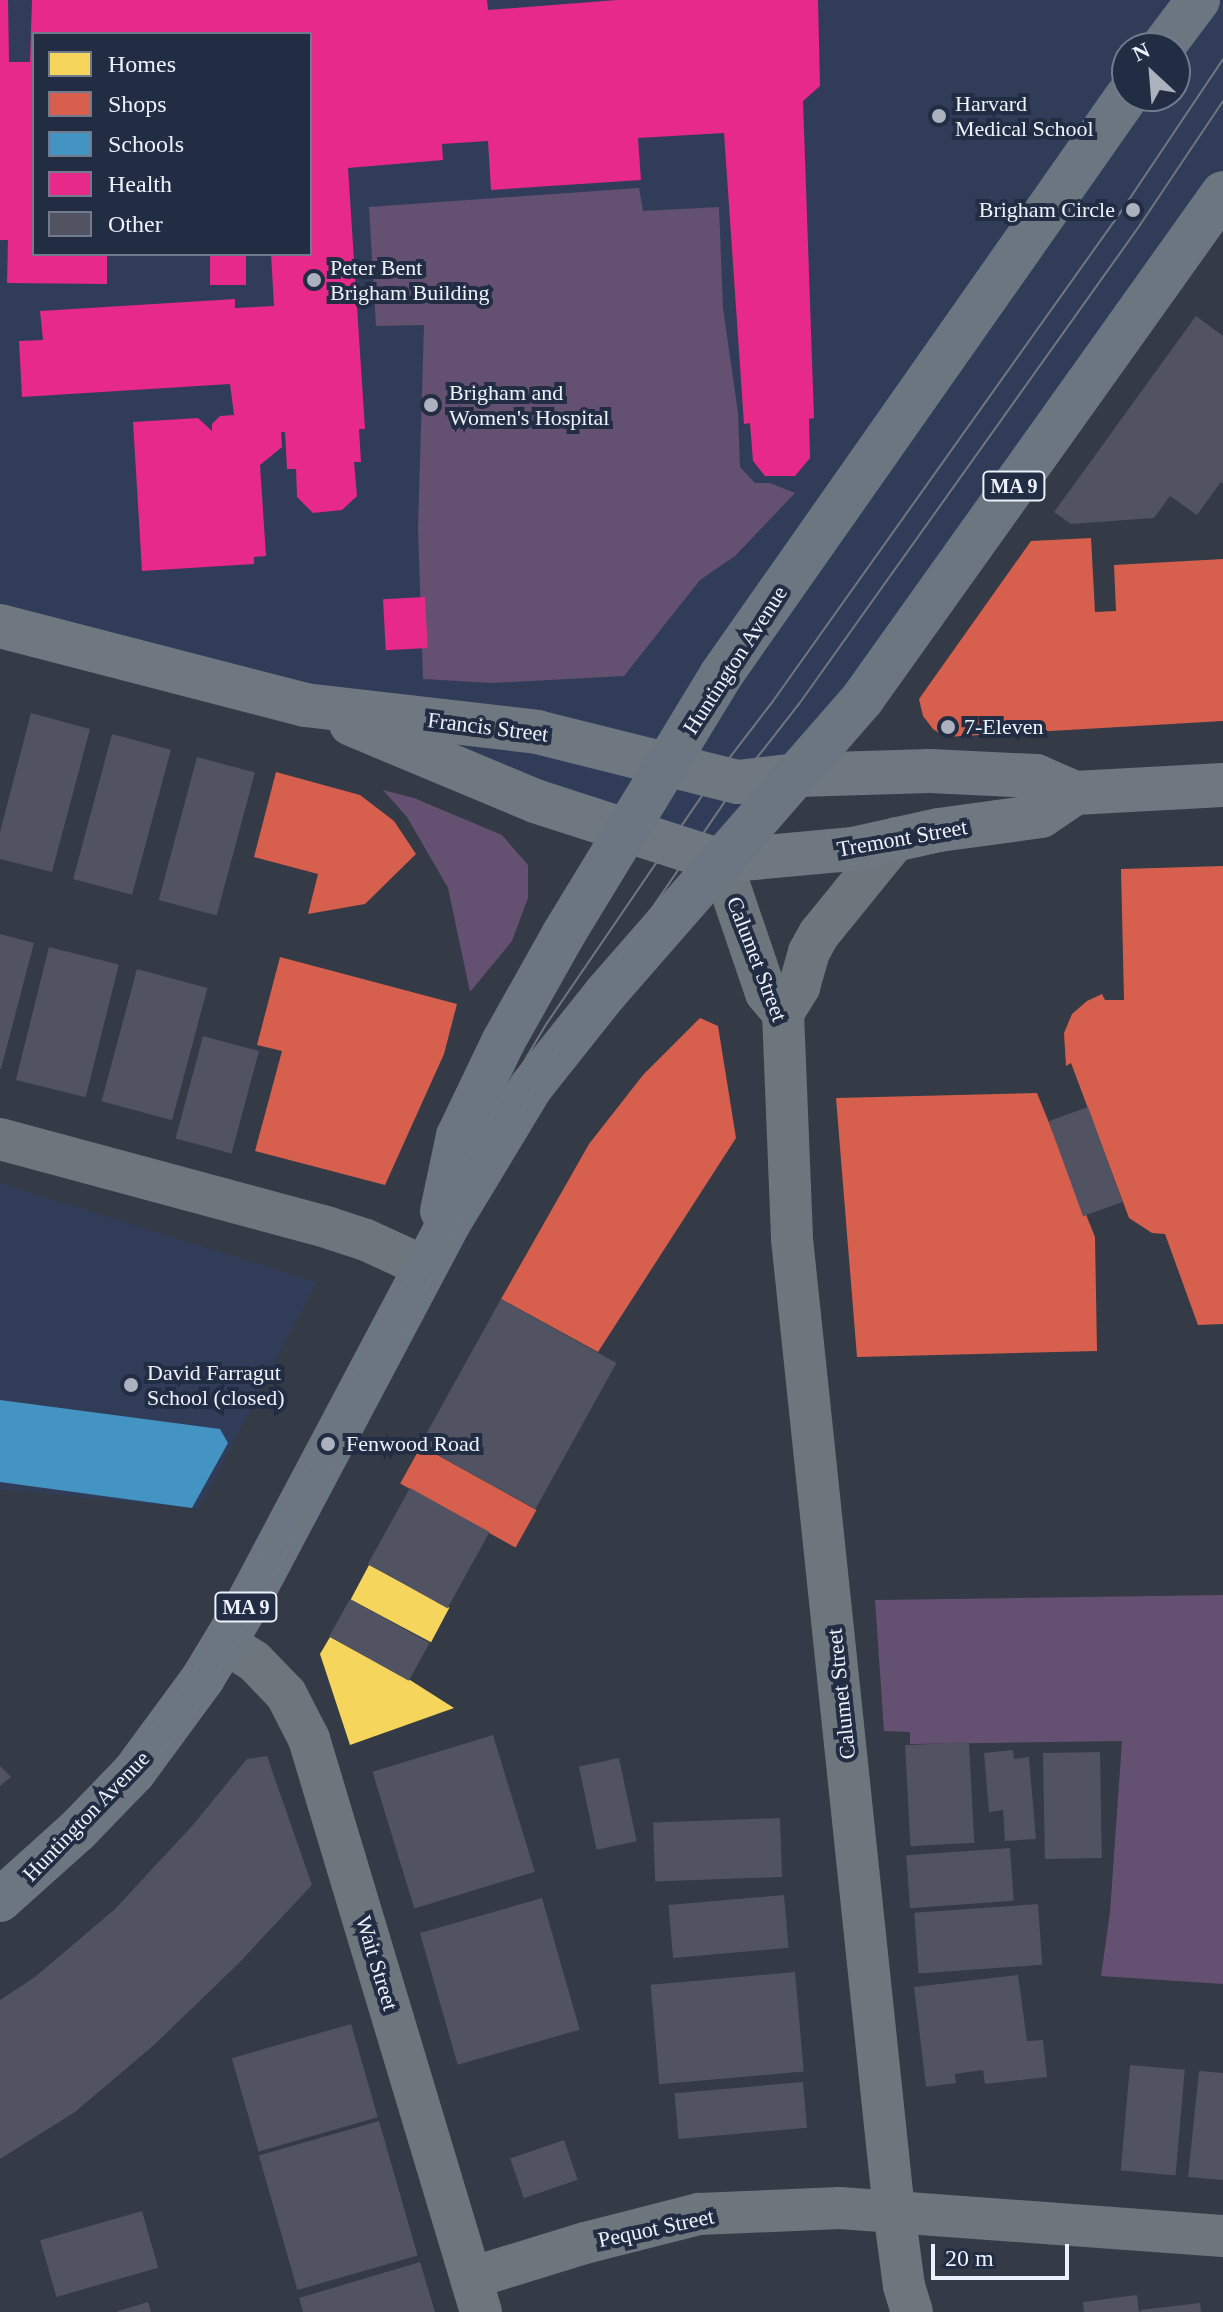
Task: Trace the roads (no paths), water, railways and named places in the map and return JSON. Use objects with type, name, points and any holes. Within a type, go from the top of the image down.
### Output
[{"type":"main road","points":[[1174,32],[1198,0]]},
{"type":"main road","name":"Huntington Avenue","points":[[425,1267],[443,1207],[458,1136],[503,1042],[721,675],[1116,112]]},
{"type":"main road","name":"Huntington Avenue","points":[[0,1900],[77,1831],[134,1772],[225,1643],[425,1267],[531,1087],[605,994],[863,698],[1223,193]]},
{"type":"main road","name":"Francis Street","points":[[0,626],[305,705],[537,732],[738,782],[798,775]]},
{"type":"main road","name":"Francis Street","points":[[305,705],[513,793],[721,861]]},
{"type":"main road","points":[[798,775],[930,771],[1036,776],[1075,793],[1223,785]]},
{"type":"main road","name":"Tremont Street","points":[[721,861],[853,849],[897,838],[1041,816],[1075,793]]},
{"type":"street","points":[[783,1013],[799,987],[809,952],[819,934],[897,838]]},
{"type":"street","name":"Calumet Street","points":[[721,861],[766,993],[783,1013],[792,1239],[894,2211],[904,2286],[912,2312]]},
{"type":"street","points":[[0,1139],[329,1228],[376,1244],[425,1267]]},
{"type":"street","name":"Wait Street","points":[[225,1643],[254,1661],[286,1694],[309,1739],[476,2295]]},
{"type":"street","name":"Pequot Street","points":[[476,2295],[585,2243],[699,2214],[840,2208],[894,2211]]},
{"type":"street","points":[[894,2211],[1223,2236]]},
{"type":"tram line","points":[[0,1886],[70,1824],[126,1765],[194,1672],[254,1570],[478,1139],[547,1023],[714,778],[773,701],[1120,213],[1223,59]]},
{"type":"tram line","points":[[0,1913],[115,1809],[189,1718],[253,1615],[500,1148],[569,1030],[738,782],[799,704],[1140,225],[1223,101]]},
{"type":"place","name":"Harvard Medical School","points":[[939,116]]},
{"type":"place","name":"Brigham Circle","points":[[1133,210]]},
{"type":"place","name":"Peter Bent Brigham Building","points":[[314,280]]},
{"type":"place","name":"Brigham and Women's Hospital","points":[[431,405]]},
{"type":"place","name":"7-Eleven","points":[[948,727]]},
{"type":"place","name":"David Farragut School (closed)","points":[[131,1385]]},
{"type":"place","name":"Fenwood Road","points":[[328,1444]]}]
